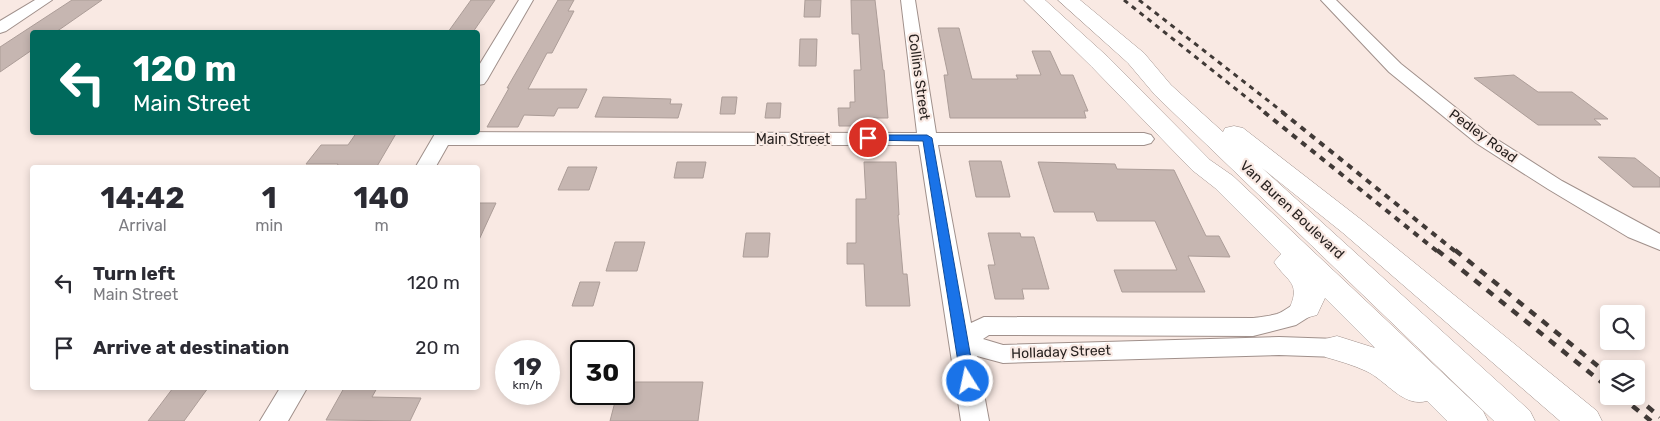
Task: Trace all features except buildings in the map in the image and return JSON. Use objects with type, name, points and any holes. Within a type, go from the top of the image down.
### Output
[{"type":"main road","name":"Van Buren Boulevard","points":[[1034,0],[1106,69],[1201,165],[1224,182],[1470,421]]},
{"type":"main road","name":"Van Buren Boulevard","points":[[1068,0],[1136,58],[1163,90],[1517,421]]},
{"type":"main road","points":[[1136,58],[1179,87],[1353,228],[1584,421]]},
{"type":"main road","points":[[1201,165],[1212,185],[1306,279],[1311,295],[1306,307]]},
{"type":"main road","points":[[1337,348],[1380,363],[1423,393],[1451,421]]},
{"type":"street","points":[[0,28],[45,0]]},
{"type":"street","points":[[480,77],[526,0]]},
{"type":"street","name":"Collins Street","points":[[908,0],[927,138],[975,421]]},
{"type":"street","name":"Pedley Road","points":[[1328,0],[1395,68],[1483,138],[1555,185],[1636,232],[1660,243]]},
{"type":"street","points":[[427,165],[444,136]]},
{"type":"street","name":"Main Street","points":[[444,136],[1144,140]]},
{"type":"street","name":"Holladay Street","points":[[961,343],[984,326],[1253,327],[1276,323],[1294,317],[1306,307]]},
{"type":"street","name":"Holladay Street","points":[[961,343],[1003,354],[1279,346],[1337,348]]},
{"type":"street","points":[[274,421],[293,390]]},
{"type":"railway","points":[[1124,0],[1266,113]]},
{"type":"railway","points":[[1139,0],[1284,113]]},
{"type":"railway","points":[[1264,112],[1438,252]]},
{"type":"railway","points":[[1282,112],[1456,252]]},
{"type":"railway","points":[[1437,250],[1600,381]]},
{"type":"railway","points":[[1455,250],[1600,368]]},
{"type":"railway","points":[[1645,404],[1660,417]]},
{"type":"railway","points":[[1631,405],[1651,421]]},
{"type":"route","points":[[868,138],[927,138],[968,381]]}]
